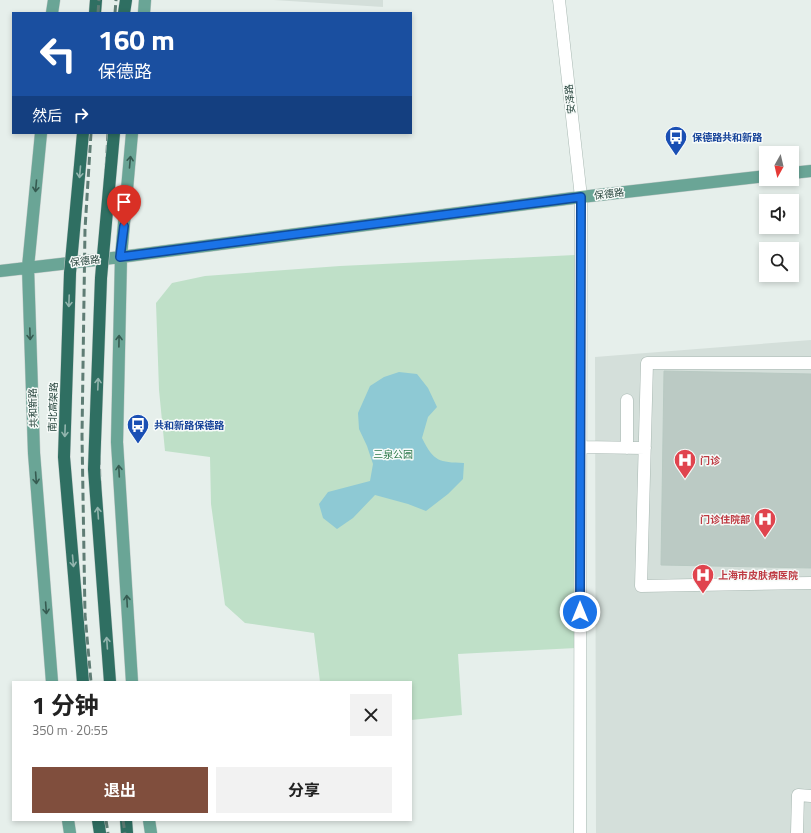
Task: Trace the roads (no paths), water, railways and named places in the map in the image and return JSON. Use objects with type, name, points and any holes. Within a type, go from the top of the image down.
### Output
[{"type":"highway","points":[[95,12],[96,0]]},
{"type":"highway","points":[[124,12],[126,0]]},
{"type":"highway","name":"南北高架路","points":[[83,134],[70,273],[64,457],[83,681]]},
{"type":"highway","points":[[110,681],[94,470],[101,278],[114,134]]},
{"type":"highway","points":[[98,821],[100,833]]},
{"type":"highway","points":[[126,821],[127,833]]},
{"type":"main road","points":[[52,12],[54,0]]},
{"type":"main road","points":[[144,12],[145,0]]},
{"type":"main road","name":"共和新路","points":[[41,134],[28,268],[34,453],[52,681]]},
{"type":"main road","points":[[132,134],[120,257],[117,442],[132,681]]},
{"type":"main road","points":[[799,172],[811,171]]},
{"type":"main road","name":"保德路","points":[[0,271],[120,257],[581,197],[759,177]]},
{"type":"main road","points":[[68,821],[70,833]]},
{"type":"main road","points":[[149,821],[151,833]]},
{"type":"street","name":"安泽路","points":[[559,0],[581,197],[580,833]]},
{"type":"street","points":[[811,363],[647,363],[641,586],[811,583]]},
{"type":"street","points":[[626,448],[627,400]]},
{"type":"street","points":[[581,447],[645,448]]},
{"type":"street","points":[[797,833],[798,796],[811,796]]},
{"type":"water","points":[[399,372],[417,374],[428,388],[437,407],[428,417],[422,438],[430,452],[438,459],[449,462],[464,463],[463,479],[448,494],[426,511],[408,504],[375,495],[353,518],[337,529],[323,518],[319,504],[328,492],[370,481],[373,464],[359,429],[358,413],[370,386],[384,377]]},
{"type":"railway","points":[[98,12],[99,0]]},
{"type":"railway","points":[[115,12],[116,0]]},
{"type":"railway","points":[[91,134],[85,229],[82,436],[85,615],[91,681]]},
{"type":"railway","points":[[108,134],[103,230],[99,435],[102,614],[108,681]]},
{"type":"railway","points":[[106,821],[108,833]]},
{"type":"railway","points":[[123,821],[125,833]]},
{"type":"place","name":"保德路共和新路","points":[[676,156]]},
{"type":"place","name":"共和新路保德路","points":[[138,444]]},
{"type":"place","name":"门诊","points":[[685,480]]},
{"type":"place","name":"门诊住院部","points":[[765,538]]},
{"type":"place","name":"上海市皮肤病医院","points":[[703,594]]},
{"type":"park label","name":"三泉公园","points":[[393,454]]}]
